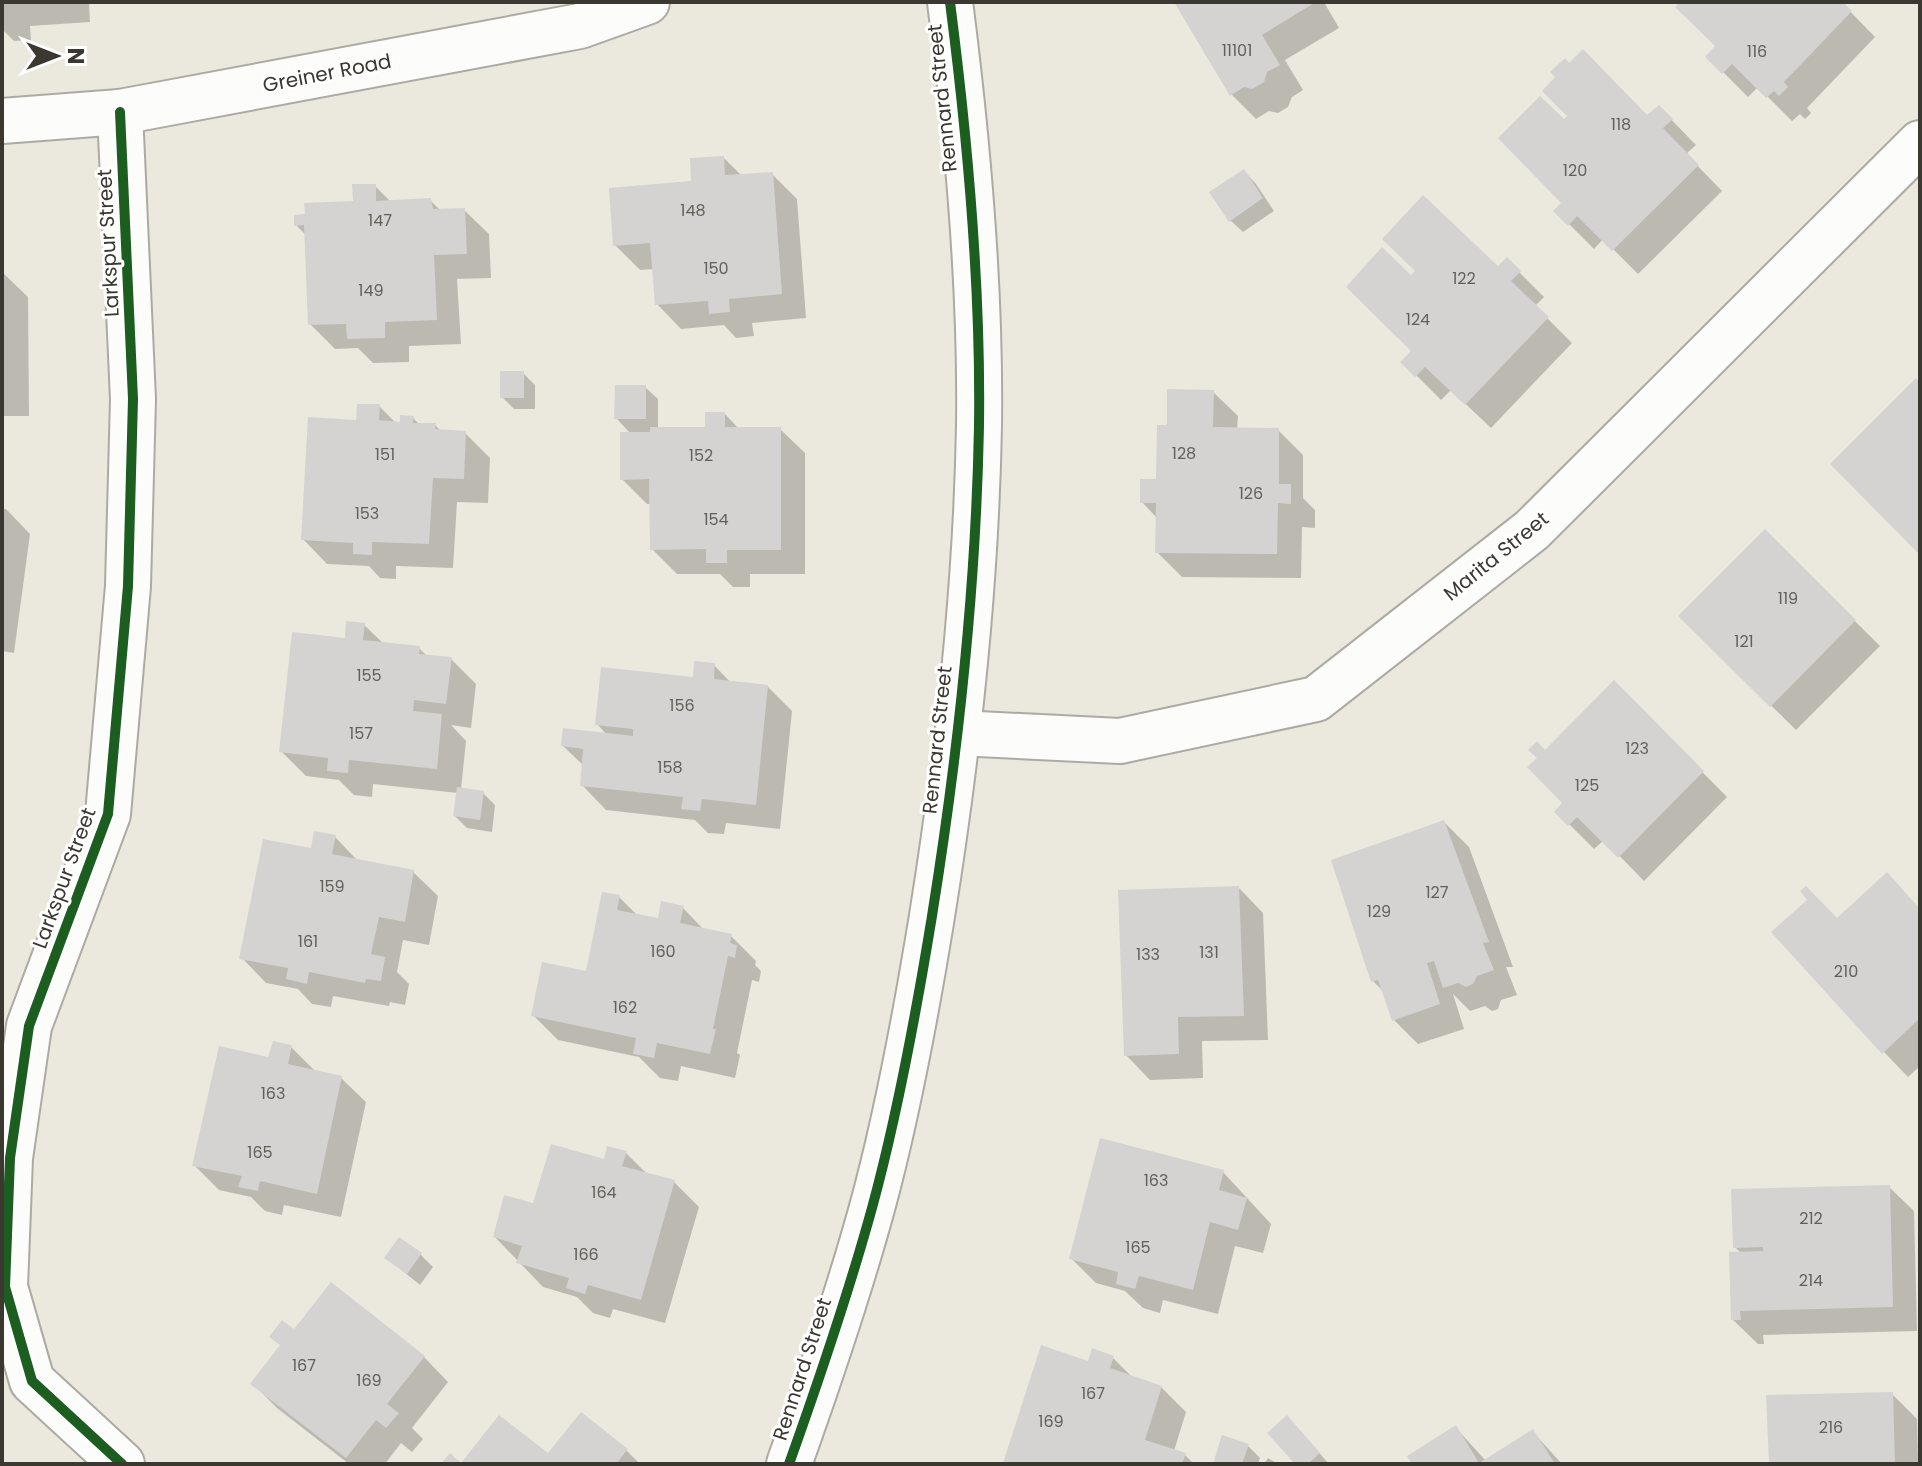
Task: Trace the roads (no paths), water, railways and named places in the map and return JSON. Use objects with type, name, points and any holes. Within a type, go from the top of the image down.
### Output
[{"type":"street","name":"Greiner Road","points":[[2,121],[120,112],[580,26],[647,2]]},
{"type":"street","name":"Rennard Street","points":[[789,1464],[826,1359],[876,1192],[915,1018],[958,733],[972,568],[979,425],[974,260],[963,103],[950,2]]},
{"type":"street","name":"Larkspur Street","points":[[120,112],[133,399],[128,586],[108,814],[16,1023],[5,1287],[32,1381],[122,1464]]},
{"type":"street","name":"Marita Street","points":[[958,733],[1120,741],[1316,699],[1532,530],[1920,143]]}]
